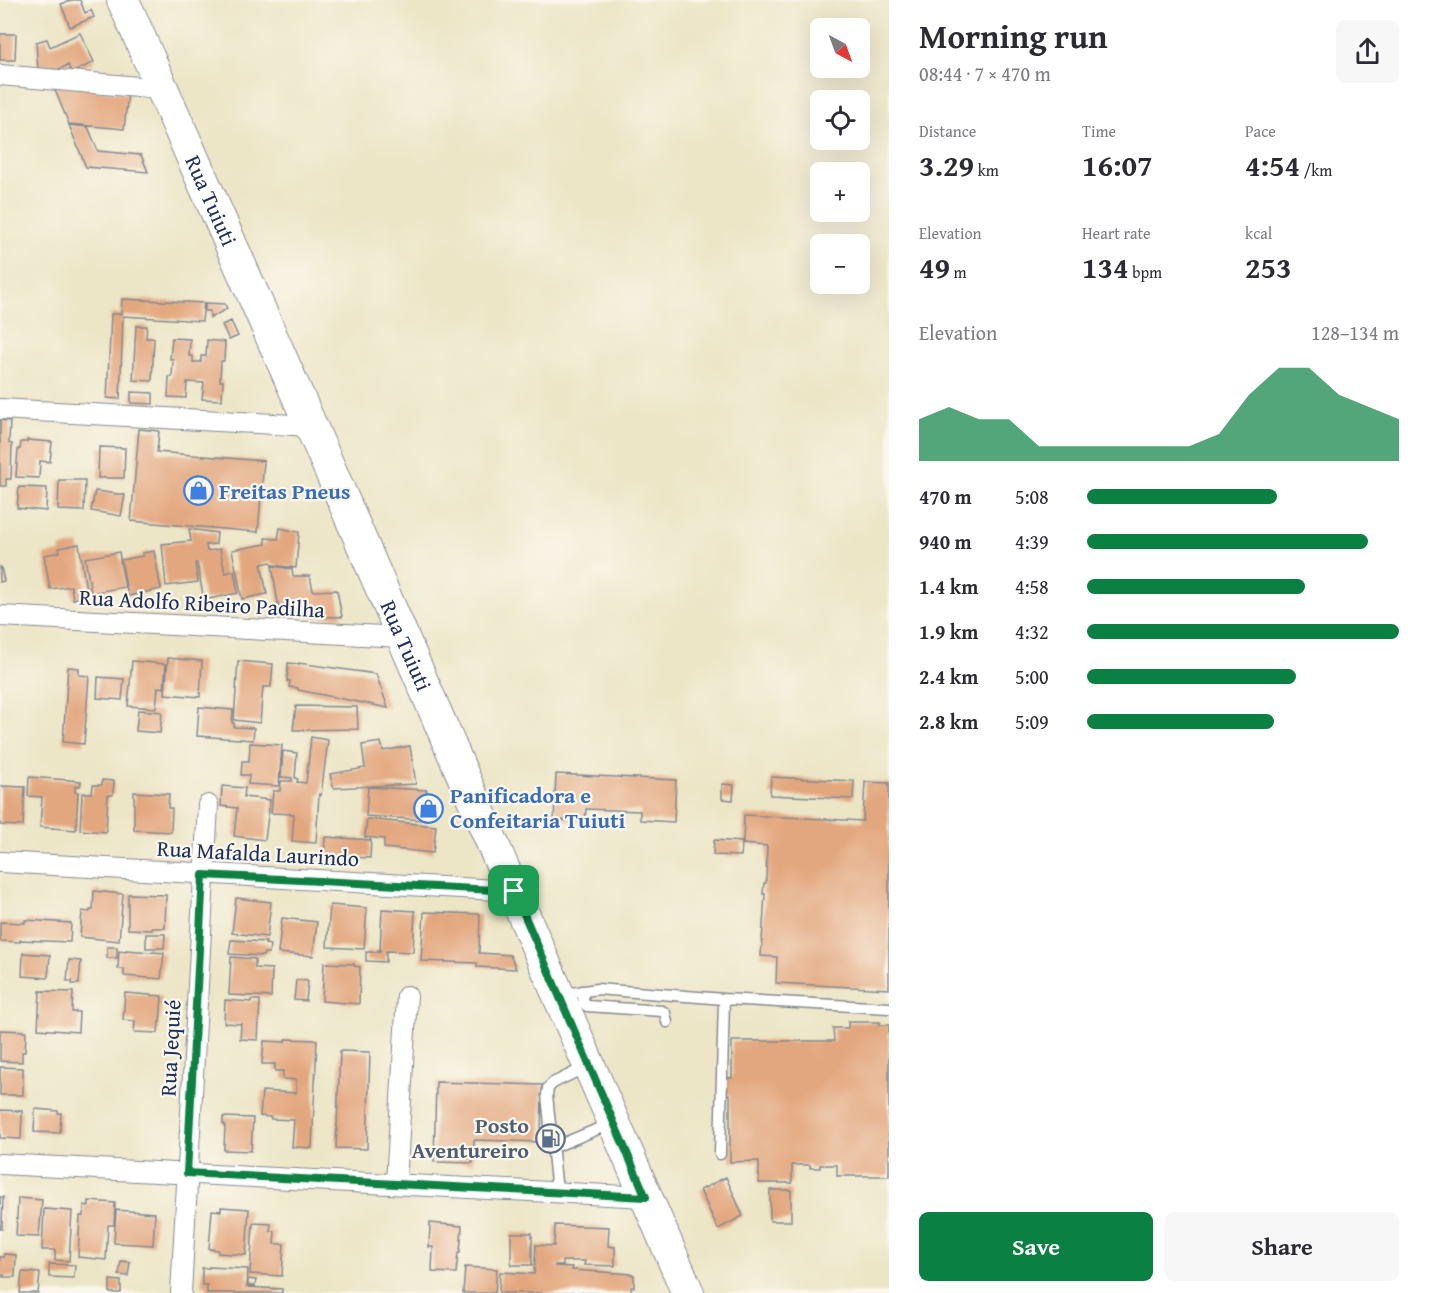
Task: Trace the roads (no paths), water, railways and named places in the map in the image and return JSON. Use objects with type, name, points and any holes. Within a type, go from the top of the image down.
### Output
[{"type":"main road","name":"Rua Tuiuti","points":[[123,0],[514,891],[570,993],[589,1065],[688,1293]]},
{"type":"street","points":[[0,75],[162,89]]},
{"type":"street","points":[[0,409],[311,426]]},
{"type":"street","name":"Rua Adolfo Ribeiro Padilha","points":[[0,616],[402,637]]},
{"type":"street","name":"Rua Jequié","points":[[180,1293],[208,805]]},
{"type":"street","name":"Rua Mafalda Laurindo","points":[[0,862],[514,891]]},
{"type":"street","points":[[396,1184],[407,996]]},
{"type":"street","points":[[0,1164],[646,1197]]},
{"type":"lane","points":[[570,993],[597,989],[889,1008]]},
{"type":"lane","points":[[570,993],[587,1006],[662,1011],[665,1013],[667,1022]]},
{"type":"lane","points":[[720,1154],[724,999]]},
{"type":"lane","points":[[557,1192],[548,1088],[553,1083],[589,1065]]},
{"type":"lane","points":[[552,1148],[614,1123]]},
{"type":"place","name":"Freitas Pneus","points":[[198,491]]},
{"type":"place","name":"Panificadora e Confeitaria Tuiuti","points":[[429,808]]},
{"type":"place","name":"Posto Aventureiro","points":[[550,1138]]}]
